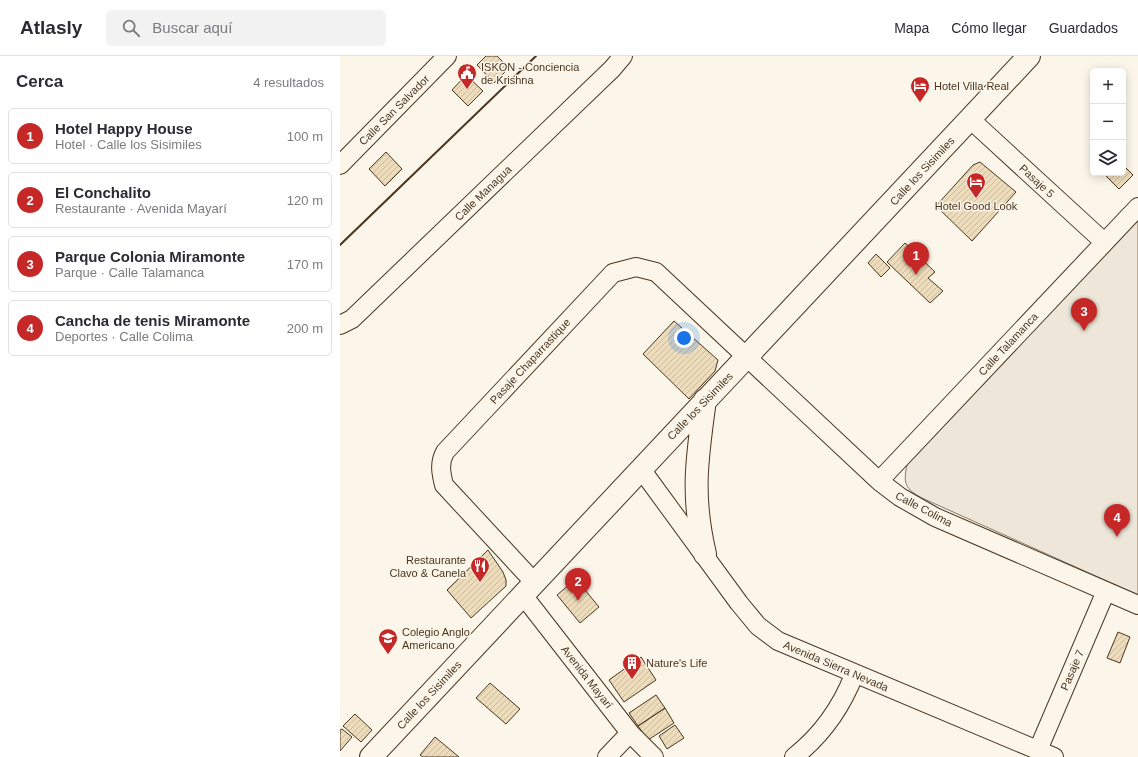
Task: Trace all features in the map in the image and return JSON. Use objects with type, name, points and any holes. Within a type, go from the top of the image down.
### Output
[{"type":"main road","name":"Calle los Sisimiles","points":[[371,757],[1029,56]]},
{"type":"main road","points":[[704,554],[698,526],[695,480],[705,400]]},
{"type":"street","name":"Calle San Salvador","points":[[340,165],[447,56]]},
{"type":"street","name":"Calle Managua","points":[[340,325],[352,319],[612,69],[623,56]]},
{"type":"street","name":"Pasaje 5","points":[[970,119],[1104,242]]},
{"type":"street","name":"Calle Talamanca","points":[[879,481],[1138,207]]},
{"type":"street","name":"Pasaje Chaparrastique","points":[[528,588],[444,485],[441,468],[442,459],[445,452],[613,273],[636,267],[656,272],[746,358]]},
{"type":"street","name":"Calle Colima","points":[[746,358],[879,481],[900,497],[935,517],[1138,605]]},
{"type":"street","name":"Avenida Sierra Nevada","points":[[641,469],[738,603],[768,634],[789,648],[1046,754]]},
{"type":"street","name":"Avenida Mayarí","points":[[528,588],[630,733],[654,757]]},
{"type":"street","name":"Pasaje 7","points":[[1046,754],[1106,591]]},
{"type":"street","points":[[794,757],[814,739],[829,721],[842,702],[854,674]]},
{"type":"street","points":[[607,757],[630,733]]},
{"type":"shaded area","points":[[1138,220],[1138,595],[916,495],[907,485],[905,476],[907,465]]},
{"type":"building","points":[[486,56],[497,56],[509,68],[494,83],[477,65]]},
{"type":"building","points":[[466,75],[483,91],[468,106],[452,90]]},
{"type":"building","points":[[386,152],[402,169],[385,186],[369,169]]},
{"type":"building","name":"Hotel Good Look","points":[[980,162],[1016,192],[972,241],[936,206],[973,165]]},
{"type":"building","points":[[1126,168],[1133,175],[1119,189],[1106,176],[1126,176]]},
{"type":"building","points":[[905,243],[935,272],[928,278],[943,291],[930,303],[887,262]]},
{"type":"building","points":[[876,254],[890,268],[881,277],[868,263]]},
{"type":"building","points":[[674,321],[718,360],[715,371],[689,399],[643,354]]},
{"type":"building","name":"Restaurante Clavo & Canela","points":[[488,550],[503,572],[506,580],[506,586],[471,618],[447,590]]},
{"type":"building","points":[[576,579],[599,607],[580,623],[557,595]]},
{"type":"building","points":[[1118,632],[1130,637],[1120,663],[1107,658]]},
{"type":"building","name":"Nature's Life","points":[[641,657],[656,680],[624,702],[609,680]]},
{"type":"building","points":[[490,683],[520,709],[506,724],[476,698]]},
{"type":"building","points":[[656,695],[665,708],[638,726],[629,713]]},
{"type":"building","points":[[665,708],[674,723],[648,740],[638,726]]},
{"type":"building","points":[[355,714],[372,730],[361,742],[343,726]]},
{"type":"building","points":[[675,725],[684,738],[667,749],[659,736]]},
{"type":"building","points":[[342,729],[352,737],[340,751],[340,730]]},
{"type":"building","points":[[435,737],[459,757],[423,757],[420,755]]},
{"type":"wall","points":[[340,245],[536,56]]},
{"type":"place","name":"ISKON - Conciencia de Krishna","points":[[467,90]]},
{"type":"place","name":"Hotel Villa Real","points":[[920,103]]},
{"type":"place","name":"Hotel Good Look","points":[[976,199]]},
{"type":"place","name":"Hotel Happy House","points":[[916,275]]},
{"type":"place","name":"Parque Colonia Miramonte","points":[[1084,331]]},
{"type":"place","name":"Cancha de tenis Miramonte","points":[[1117,537]]},
{"type":"place","name":"Restaurante Clavo & Canela","points":[[480,583]]},
{"type":"place","name":"El Conchalito","points":[[578,601]]},
{"type":"place","name":"Colegio Anglo Americano","points":[[388,655]]},
{"type":"place","name":"Nature's Life","points":[[632,680]]}]
